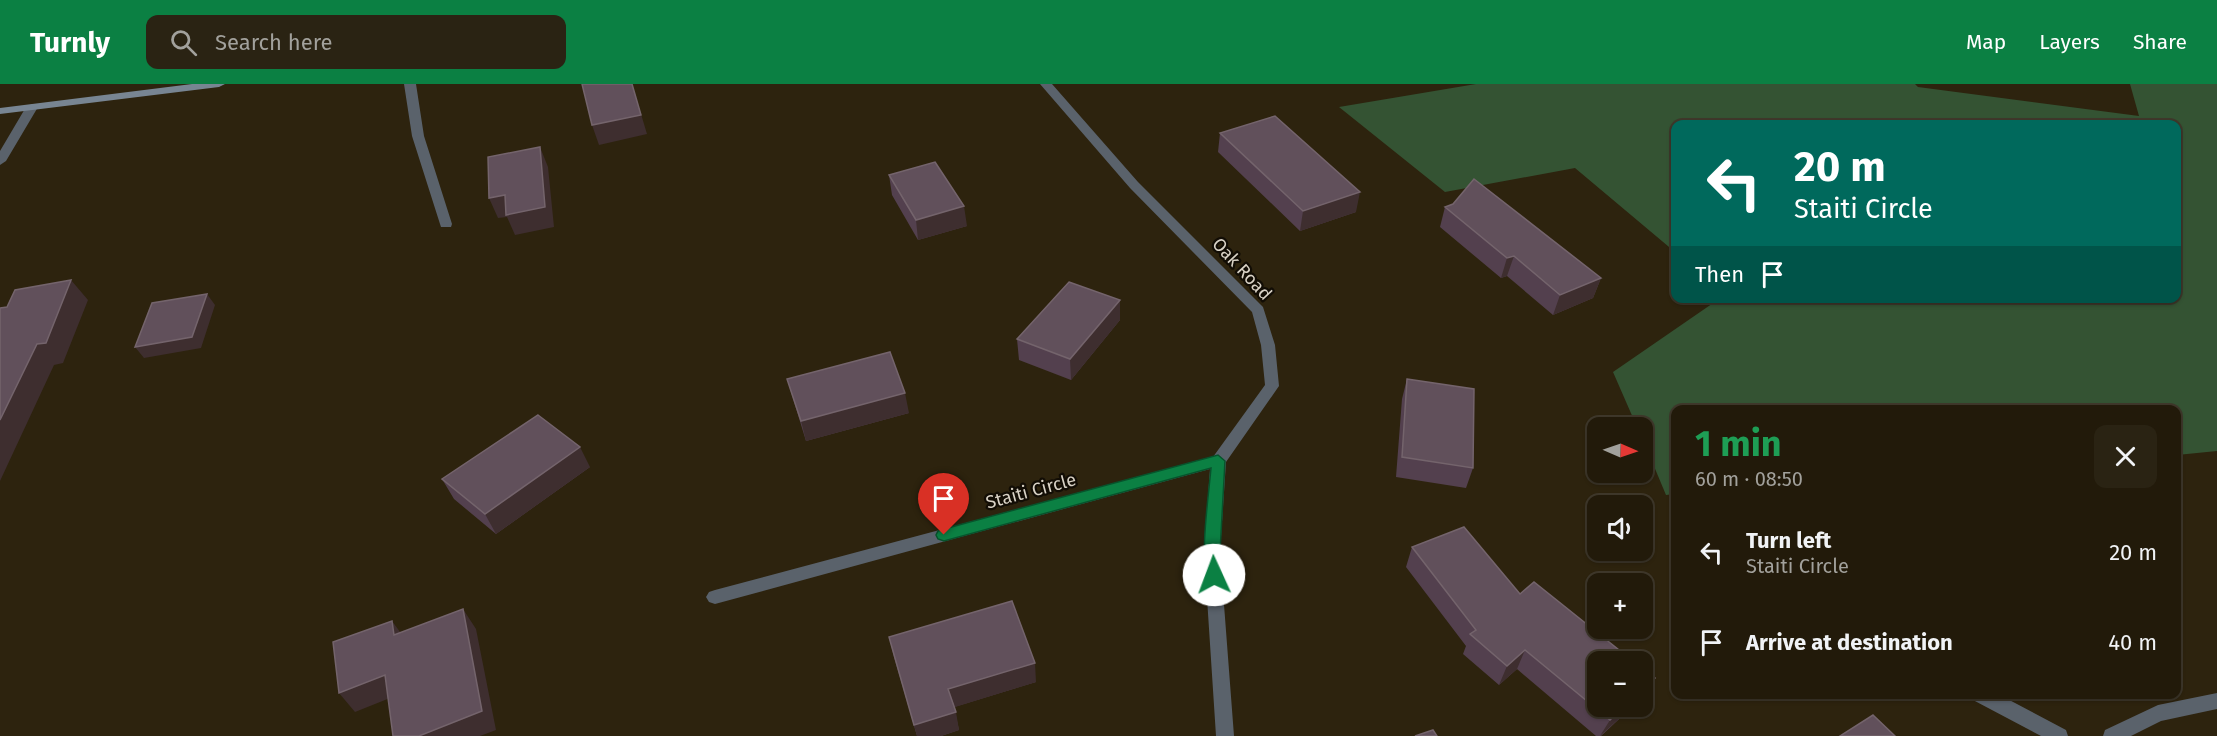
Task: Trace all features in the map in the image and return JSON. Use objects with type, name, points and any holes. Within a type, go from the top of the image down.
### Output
[{"type":"main road","points":[[0,111],[219,84]]},
{"type":"street","points":[[410,84],[418,136],[446,224]]},
{"type":"street","name":"Oak Road","points":[[1046,84],[1134,185],[1258,310],[1268,345],[1272,386],[1218,461]]},
{"type":"street","points":[[0,161],[32,107]]},
{"type":"street","points":[[1218,461],[1212,552],[1225,736]]},
{"type":"street","name":"Staiti Circle","points":[[715,597],[1218,461]]},
{"type":"street","points":[[1990,699],[2060,736]]},
{"type":"street","points":[[2112,736],[2158,713],[2217,701]]},
{"type":"green space","points":[[1476,84],[1915,84],[1918,87],[2139,116],[2130,84],[2217,84],[2217,451],[2181,455],[2181,405],[1671,405],[1671,494],[1666,495],[1653,464],[1653,417],[1633,417],[1613,372],[1713,303],[2181,303],[2181,120],[1671,120],[1671,249],[1575,168],[1445,192],[1339,107]]},
{"type":"building","points":[[582,84],[632,84],[641,115],[592,125]]},
{"type":"building","points":[[1275,116],[1360,192],[1303,211],[1220,133]]},
{"type":"building","points":[[540,147],[545,207],[506,215],[505,195],[489,198],[488,157]]},
{"type":"building","points":[[935,162],[964,206],[916,220],[889,175]]},
{"type":"building","points":[[1474,179],[1601,278],[1560,295],[1514,256],[1507,258],[1445,207],[1453,204]]},
{"type":"building","points":[[71,280],[46,343],[37,344],[0,420],[0,308],[7,307],[15,290]]},
{"type":"building","points":[[1069,282],[1120,300],[1070,359],[1017,339]]},
{"type":"building","points":[[207,294],[192,337],[135,347],[152,303]]},
{"type":"building","points":[[890,352],[905,393],[801,421],[787,379]]},
{"type":"building","points":[[1407,379],[1474,389],[1473,468],[1402,457]]},
{"type":"building","points":[[538,415],[580,447],[485,514],[442,479]]},
{"type":"building","points":[[1464,527],[1520,594],[1534,582],[1587,624],[1587,639],[1605,639],[1620,651],[1587,651],[1587,701],[1525,650],[1507,666],[1470,634],[1476,630],[1412,547]]},
{"type":"building","points":[[1012,601],[1035,663],[948,689],[956,712],[914,725],[889,637]]},
{"type":"building","points":[[463,609],[482,711],[419,736],[393,736],[385,675],[339,693],[333,642],[392,621],[394,635]]},
{"type":"building","points":[[1873,715],[1895,736],[1840,736]]},
{"type":"building","points":[[1433,730],[1437,736],[1415,736]]},
{"type":"route","points":[[944,535],[1218,461],[1212,552],[1214,575]]}]
